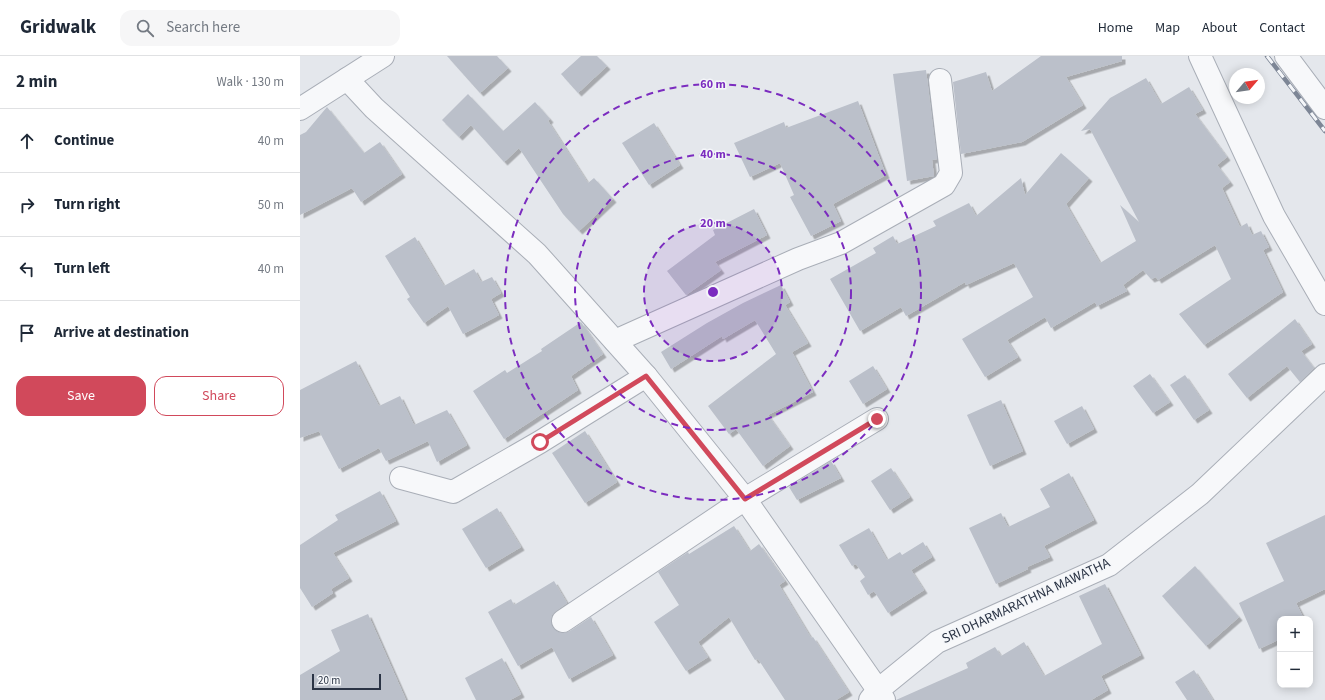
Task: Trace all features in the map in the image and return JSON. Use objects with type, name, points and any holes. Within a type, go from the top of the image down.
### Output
[{"type":"street","points":[[300,109],[383,56]]},
{"type":"street","points":[[1200,56],[1274,216],[1325,304]]},
{"type":"street","points":[[1286,56],[1325,108]]},
{"type":"street","points":[[347,78],[374,108],[536,254],[646,376],[745,499],[877,697]]},
{"type":"street","points":[[615,341],[798,259],[841,243],[944,185],[951,173],[940,80]]},
{"type":"street","name":"SRI DHARMARATHNA MAWATHA","points":[[877,697],[937,642],[1109,565],[1200,494],[1325,374]]},
{"type":"street","points":[[401,478],[453,492],[540,442],[646,376]]},
{"type":"street","points":[[563,621],[745,499],[877,419]]},
{"type":"building","points":[[447,56],[497,56],[508,68],[480,93]]},
{"type":"building","points":[[581,56],[597,56],[607,66],[578,93],[561,74]]},
{"type":"building","points":[[1041,56],[1122,56],[1122,61],[1066,77],[1083,105],[1022,142],[961,154],[953,82],[986,72],[992,91]]},
{"type":"building","points":[[926,70],[937,159],[932,160],[934,176],[907,181],[893,74]]},
{"type":"building","points":[[1146,78],[1161,104],[1189,87],[1203,110],[1195,114],[1227,157],[1217,165],[1230,182],[1222,188],[1240,227],[1247,223],[1252,235],[1261,231],[1269,247],[1263,250],[1283,292],[1204,345],[1179,314],[1231,279],[1215,245],[1158,280],[1156,277],[1151,279],[1143,270],[1123,285],[1127,291],[1097,306],[1095,302],[1051,328],[1045,317],[1007,340],[1018,357],[985,377],[962,339],[1033,297],[1014,263],[966,285],[965,282],[906,316],[901,307],[860,331],[830,279],[876,253],[873,248],[893,236],[897,244],[936,226],[933,221],[969,203],[976,216],[1021,178],[1025,195],[1061,153],[1089,178],[1066,204],[1100,263],[1136,241],[1120,205],[1139,222],[1090,129],[1081,131],[1110,98]]},
{"type":"building","points":[[468,94],[503,131],[535,102],[550,119],[548,121],[588,183],[594,178],[613,199],[579,231],[563,214],[519,148],[504,162],[471,125],[459,137],[442,120]]},
{"type":"building","points":[[858,101],[886,175],[833,204],[841,221],[811,236],[790,197],[794,195],[780,163],[750,177],[734,143],[784,122],[786,128]]},
{"type":"building","points":[[327,107],[364,153],[380,142],[402,174],[361,202],[352,188],[300,215],[300,135],[306,132]]},
{"type":"building","points":[[654,123],[680,165],[649,185],[622,143]]},
{"type":"building","points":[[754,209],[767,235],[715,262],[721,270],[686,295],[667,271],[715,235],[713,230]]},
{"type":"building","points":[[415,237],[444,286],[474,269],[481,282],[492,277],[501,293],[491,299],[499,315],[463,334],[448,306],[424,323],[407,299],[410,297],[385,256]]},
{"type":"building","points":[[781,285],[790,302],[785,305],[808,343],[792,352],[813,392],[768,415],[790,446],[763,466],[736,429],[729,434],[708,406],[776,354],[755,320],[723,339],[722,336],[671,369],[661,352],[707,323],[743,303]]},
{"type":"building","points":[[1295,319],[1312,344],[1301,351],[1314,368],[1300,382],[1287,366],[1247,398],[1228,374]]},
{"type":"building","points":[[581,322],[603,354],[571,376],[578,390],[504,439],[473,391],[505,370],[507,373],[542,351],[541,349]]},
{"type":"building","points":[[356,361],[379,406],[400,396],[414,425],[447,410],[467,445],[437,462],[428,441],[386,461],[379,448],[339,469],[319,431],[300,438],[300,390]]},
{"type":"building","points":[[873,366],[887,389],[863,404],[849,381]]},
{"type":"building","points":[[1150,374],[1170,402],[1153,413],[1133,386]]},
{"type":"building","points":[[1185,375],[1209,410],[1194,420],[1170,385]]},
{"type":"building","points":[[1001,400],[1023,451],[990,466],[967,415]]},
{"type":"building","points":[[1082,406],[1094,429],[1067,444],[1054,421]]},
{"type":"building","points":[[585,431],[617,482],[585,503],[552,453]]},
{"type":"building","points":[[831,461],[841,478],[797,500],[789,487]]},
{"type":"building","points":[[891,468],[910,497],[890,510],[871,481]]},
{"type":"building","points":[[1069,473],[1094,520],[1044,546],[1050,557],[1027,567],[1028,569],[996,584],[969,528],[1001,513],[1008,527],[1050,507],[1040,489]]},
{"type":"building","points":[[380,491],[396,521],[333,553],[349,578],[331,589],[333,593],[312,607],[300,588],[300,545],[338,520],[335,515]]},
{"type":"building","points":[[497,508],[521,547],[486,568],[462,529]]},
{"type":"building","points":[[1325,515],[1325,589],[1296,603],[1302,616],[1277,616],[1277,640],[1259,649],[1239,603],[1284,581],[1266,543]]},
{"type":"building","points":[[734,526],[750,551],[759,544],[785,581],[779,585],[811,638],[813,637],[849,692],[836,700],[785,700],[758,659],[755,660],[729,617],[698,642],[708,657],[686,671],[654,622],[679,605],[658,572],[688,552],[689,554]]},
{"type":"building","points":[[869,528],[887,560],[900,552],[902,555],[923,542],[932,557],[911,570],[924,590],[888,613],[874,591],[868,595],[860,581],[865,577],[856,564],[852,566],[839,545]]},
{"type":"building","points":[[1195,566],[1239,617],[1206,646],[1162,596]]},
{"type":"building","points":[[554,581],[567,603],[552,615],[551,622],[553,628],[558,632],[564,633],[570,631],[591,617],[613,655],[569,679],[552,647],[518,666],[488,612],[511,599],[514,605]]},
{"type":"building","points":[[1105,584],[1141,655],[1101,676],[1108,690],[1091,700],[896,700],[968,668],[966,663],[995,647],[1001,656],[1024,642],[1044,676],[1102,644],[1079,596]]},
{"type":"building","points":[[368,614],[406,700],[300,700],[300,675],[340,651],[331,630]]},
{"type":"building","points":[[502,658],[521,694],[510,700],[476,700],[465,678]]},
{"type":"building","points":[[1194,670],[1213,700],[1187,700],[1175,682]]},
{"type":"railway","points":[[1267,56],[1325,131]]},
{"type":"route","points":[[540,442],[646,376],[745,499],[877,419]]}]
